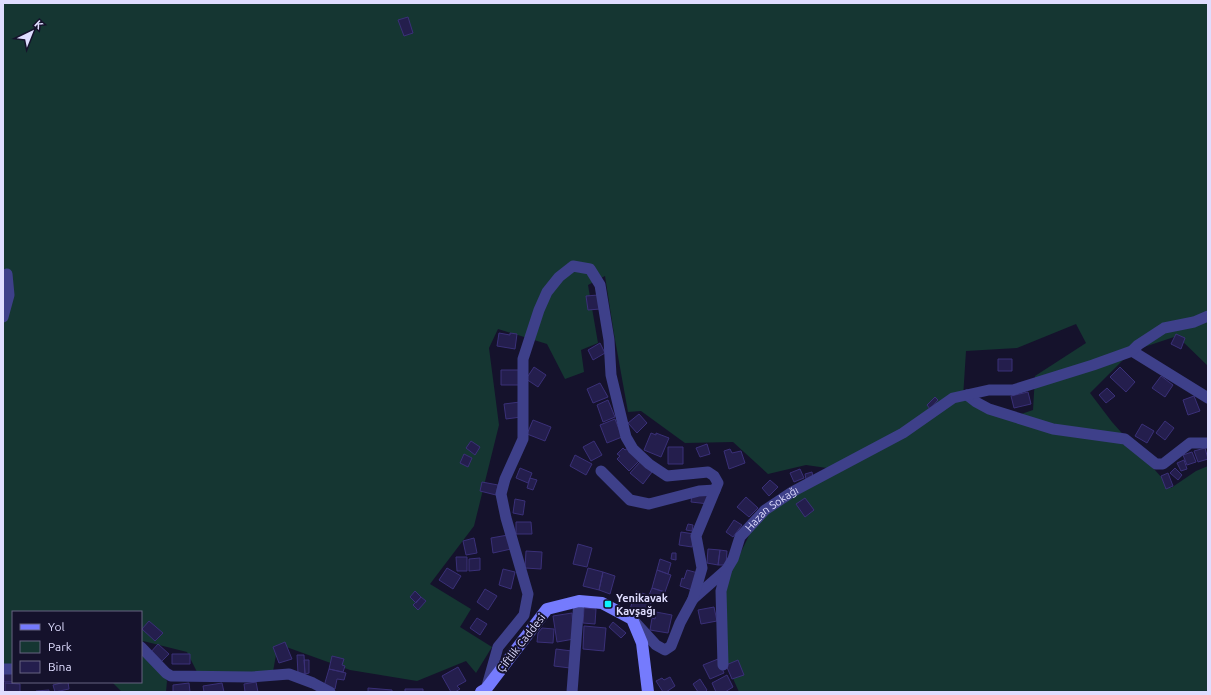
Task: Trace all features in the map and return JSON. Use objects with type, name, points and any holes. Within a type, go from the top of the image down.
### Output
[{"type":"street","points":[[484,690],[498,647],[524,615],[528,594],[506,518],[501,494],[505,479],[523,439],[523,359],[539,310],[547,292],[559,277],[573,266],[590,269],[600,285],[609,340],[611,375],[626,437],[633,449],[649,464],[667,476],[708,472],[714,476],[718,483],[696,536],[702,568],[693,599]]},
{"type":"street","points":[[3,317],[9,295],[7,274]]},
{"type":"street","name":"Hazan Sokağı","points":[[632,619],[656,645],[665,650],[671,646],[680,623],[693,599],[727,569],[733,559],[740,537],[765,510],[792,492],[903,433],[953,398],[989,390],[1013,390],[1093,365],[1132,351],[1138,345],[1164,328],[1194,322],[1208,316]]},
{"type":"street","points":[[1132,351],[1208,398]]},
{"type":"street","points":[[967,395],[989,409],[1053,429],[1125,439],[1156,464],[1163,464],[1190,443],[1208,443]]},
{"type":"street","points":[[601,471],[630,500],[649,504],[699,491],[715,490]]},
{"type":"street","points":[[723,665],[721,591],[727,569]]},
{"type":"street","points":[[572,692],[579,601]]},
{"type":"street","name":"Çiftlik Caddesi","points":[[484,690],[548,609],[579,601],[602,603],[632,619]]},
{"type":"street","points":[[632,619],[642,644],[648,692]]},
{"type":"street","points":[[142,648],[166,673],[171,676],[252,677],[289,674],[313,683],[330,692]]},
{"type":"green space","points":[[3,3],[1208,3],[1208,366],[1177,336],[1132,351],[1090,393],[1112,422],[1171,488],[1196,471],[1208,466],[1208,692],[739,692],[719,647],[726,583],[755,523],[827,468],[806,465],[768,474],[733,442],[685,443],[641,411],[628,412],[605,276],[588,285],[598,343],[581,350],[584,372],[565,379],[547,344],[498,329],[489,348],[499,425],[474,526],[430,584],[471,609],[460,627],[492,647],[476,673],[466,661],[417,681],[350,670],[278,644],[272,677],[199,676],[187,652],[143,641],[167,681],[166,692],[122,692],[113,683],[142,683],[142,611],[12,611],[12,672],[3,673]],"holes":[[[1076,324],[1086,343],[1035,376],[1033,410],[1009,418],[963,398],[966,351],[1017,348]]]},
{"type":"building","points":[[408,17],[413,33],[404,36],[398,20]]},
{"type":"building","points":[[598,295],[600,309],[588,310],[586,296]]},
{"type":"building","points":[[499,333],[510,335],[510,333],[517,334],[515,349],[497,346]]},
{"type":"building","points":[[1176,334],[1185,338],[1181,349],[1171,344]]},
{"type":"building","points":[[600,343],[605,353],[593,360],[588,350]]},
{"type":"building","points":[[998,359],[1012,359],[1012,371],[998,371]]},
{"type":"building","points":[[534,367],[546,375],[538,387],[526,379]]},
{"type":"building","points":[[1120,367],[1135,382],[1126,392],[1110,377]]},
{"type":"building","points":[[501,370],[522,370],[522,385],[501,385]]},
{"type":"building","points":[[1161,376],[1173,385],[1165,397],[1152,388]]},
{"type":"building","points":[[600,383],[608,397],[593,403],[587,389]]},
{"type":"building","points":[[1107,388],[1115,396],[1106,403],[1099,395]]},
{"type":"building","points":[[1028,392],[1031,404],[1014,408],[1011,396]]},
{"type":"building","points":[[1194,396],[1200,411],[1188,415],[1183,400]]},
{"type":"building","points":[[935,397],[938,400],[930,409],[927,405]]},
{"type":"building","points":[[608,400],[615,417],[603,422],[597,405]]},
{"type":"building","points":[[520,402],[521,417],[506,419],[504,404]]},
{"type":"building","points":[[639,414],[647,423],[637,433],[628,423]]},
{"type":"building","points":[[615,419],[622,437],[607,443],[600,425]]},
{"type":"building","points":[[533,420],[551,427],[545,441],[527,434]]},
{"type":"building","points":[[1165,421],[1174,428],[1165,440],[1156,433]]},
{"type":"building","points":[[1142,424],[1154,431],[1147,443],[1135,436]]},
{"type":"building","points":[[651,433],[656,435],[656,433],[669,438],[661,457],[644,450]]},
{"type":"building","points":[[471,441],[480,447],[475,455],[466,448]]},
{"type":"building","points":[[594,441],[602,455],[591,461],[583,447]]},
{"type":"building","points":[[707,444],[710,454],[700,457],[696,448]]},
{"type":"building","points":[[668,447],[683,447],[683,464],[668,464]]},
{"type":"building","points":[[623,448],[625,450],[628,448],[640,460],[629,471],[617,459],[620,456],[617,454]]},
{"type":"building","points":[[1205,448],[1208,459],[1198,462],[1194,451]]},
{"type":"building","points":[[730,449],[732,453],[741,451],[745,463],[729,469],[724,451]]},
{"type":"building","points":[[1192,452],[1196,462],[1187,465],[1183,455]]},
{"type":"building","points":[[464,454],[472,458],[468,467],[460,463]]},
{"type":"building","points":[[575,455],[592,464],[586,475],[570,466]]},
{"type":"building","points":[[1184,460],[1187,469],[1181,471],[1177,463]]},
{"type":"building","points":[[640,462],[652,472],[643,484],[630,473]]},
{"type":"building","points":[[520,468],[532,473],[528,483],[516,478]]},
{"type":"building","points":[[1175,468],[1182,475],[1178,480],[1170,473]]},
{"type":"building","points":[[800,469],[804,478],[794,482],[790,473]]},
{"type":"building","points":[[812,472],[813,477],[806,479],[805,474]]},
{"type":"building","points":[[1168,473],[1173,486],[1166,489],[1161,476]]},
{"type":"building","points":[[530,478],[537,480],[533,490],[527,488]]},
{"type":"building","points":[[770,480],[778,487],[769,496],[762,488]]},
{"type":"building","points":[[482,482],[498,485],[496,495],[480,491]]},
{"type":"building","points":[[692,494],[710,496],[709,504],[691,502]]},
{"type":"building","points":[[746,497],[758,508],[749,517],[737,507]]},
{"type":"building","points":[[805,498],[814,510],[805,517],[796,504]]},
{"type":"building","points":[[515,499],[525,501],[523,515],[513,513]]},
{"type":"building","points":[[734,520],[742,525],[733,537],[726,532]]},
{"type":"building","points":[[516,522],[531,522],[532,534],[516,534]]},
{"type":"building","points":[[688,524],[693,525],[692,531],[686,530]]},
{"type":"building","points":[[681,532],[694,534],[692,547],[679,545]]},
{"type":"building","points":[[508,535],[511,549],[493,553],[491,538]]},
{"type":"building","points":[[474,538],[477,553],[466,555],[463,541]]},
{"type":"building","points":[[578,544],[592,548],[587,567],[573,564]]},
{"type":"building","points":[[708,549],[720,550],[718,565],[707,563]]},
{"type":"building","points":[[720,550],[727,551],[726,565],[718,565]]},
{"type":"building","points":[[526,551],[542,552],[541,569],[525,568]]},
{"type":"building","points":[[672,553],[676,553],[676,560],[671,559]]},
{"type":"building","points":[[456,557],[467,557],[467,571],[457,571]]},
{"type":"building","points":[[480,558],[480,570],[469,571],[469,559]]},
{"type":"building","points":[[660,559],[671,563],[668,574],[657,570]]},
{"type":"building","points":[[447,568],[461,576],[453,589],[439,580]]},
{"type":"building","points":[[588,568],[603,572],[599,590],[583,586]]},
{"type":"building","points":[[503,569],[515,572],[511,589],[499,585]]},
{"type":"building","points":[[657,570],[671,575],[665,592],[652,588]]},
{"type":"building","points":[[687,570],[698,573],[692,590],[680,586],[682,578],[684,579]]},
{"type":"building","points":[[603,572],[615,576],[610,594],[599,590]]},
{"type":"building","points":[[652,588],[665,592],[663,599],[649,595]]},
{"type":"building","points":[[485,589],[497,596],[488,610],[477,602]]},
{"type":"building","points":[[415,591],[421,597],[416,603],[410,597]]},
{"type":"building","points":[[636,591],[653,597],[647,615],[630,609]]},
{"type":"building","points":[[421,597],[426,601],[418,610],[413,605]]},
{"type":"building","points":[[714,607],[717,621],[701,624],[698,610]]},
{"type":"building","points":[[584,608],[596,609],[595,624],[583,623]]},
{"type":"building","points":[[656,612],[672,615],[668,633],[650,630],[652,618],[655,619]]},
{"type":"building","points":[[572,613],[574,639],[557,642],[553,616]]},
{"type":"building","points":[[477,618],[487,624],[480,635],[470,628]]},
{"type":"building","points":[[149,621],[163,633],[155,641],[142,629]]},
{"type":"building","points":[[613,622],[626,633],[621,638],[609,627]]},
{"type":"building","points":[[584,626],[606,628],[604,651],[583,649]]},
{"type":"building","points":[[542,628],[554,629],[553,643],[537,642],[538,633]]},
{"type":"building","points":[[285,642],[292,659],[279,663],[273,647]]},
{"type":"building","points":[[158,644],[169,654],[160,663],[150,653]]},
{"type":"building","points":[[556,649],[572,651],[570,668],[554,666]]},
{"type":"building","points":[[172,654],[190,654],[190,664],[172,664]]},
{"type":"building","points":[[297,655],[304,655],[305,674],[298,674]]},
{"type":"building","points":[[332,656],[344,659],[342,665],[345,666],[343,672],[329,669]]},
{"type":"building","points":[[718,659],[724,673],[710,679],[703,665]]},
{"type":"building","points":[[304,660],[309,660],[309,673],[305,674]]},
{"type":"building","points":[[738,660],[744,675],[732,679],[726,665]]},
{"type":"building","points":[[458,667],[466,681],[457,686],[460,689],[455,692],[451,692],[442,676]]},
{"type":"building","points":[[329,669],[346,673],[344,680],[337,679],[335,689],[324,686]]},
{"type":"building","points":[[4,673],[12,673],[12,682],[4,682]]},
{"type":"building","points":[[727,675],[733,687],[725,692],[716,692],[712,683]]},
{"type":"building","points":[[670,677],[675,686],[666,692],[663,692],[656,681],[662,678],[664,680]]},
{"type":"building","points":[[700,679],[707,690],[705,692],[698,692],[693,684]]},
{"type":"building","points":[[256,682],[258,692],[245,692],[244,684]]},
{"type":"building","points":[[5,683],[20,684],[20,692],[5,692]]},
{"type":"building","points":[[68,683],[69,689],[55,692],[53,685]]},
{"type":"building","points":[[189,683],[190,692],[173,692],[173,685]]},
{"type":"building","points":[[222,683],[224,692],[204,692],[203,686]]},
{"type":"building","points":[[368,688],[392,690],[392,692],[368,692]]},
{"type":"building","points":[[405,689],[423,689],[423,692],[405,692]]},
{"type":"building","points":[[49,690],[49,692],[36,692],[36,691]]},
{"type":"place","name":"Yenikavak Kavşağı","points":[[608,604]]}]
